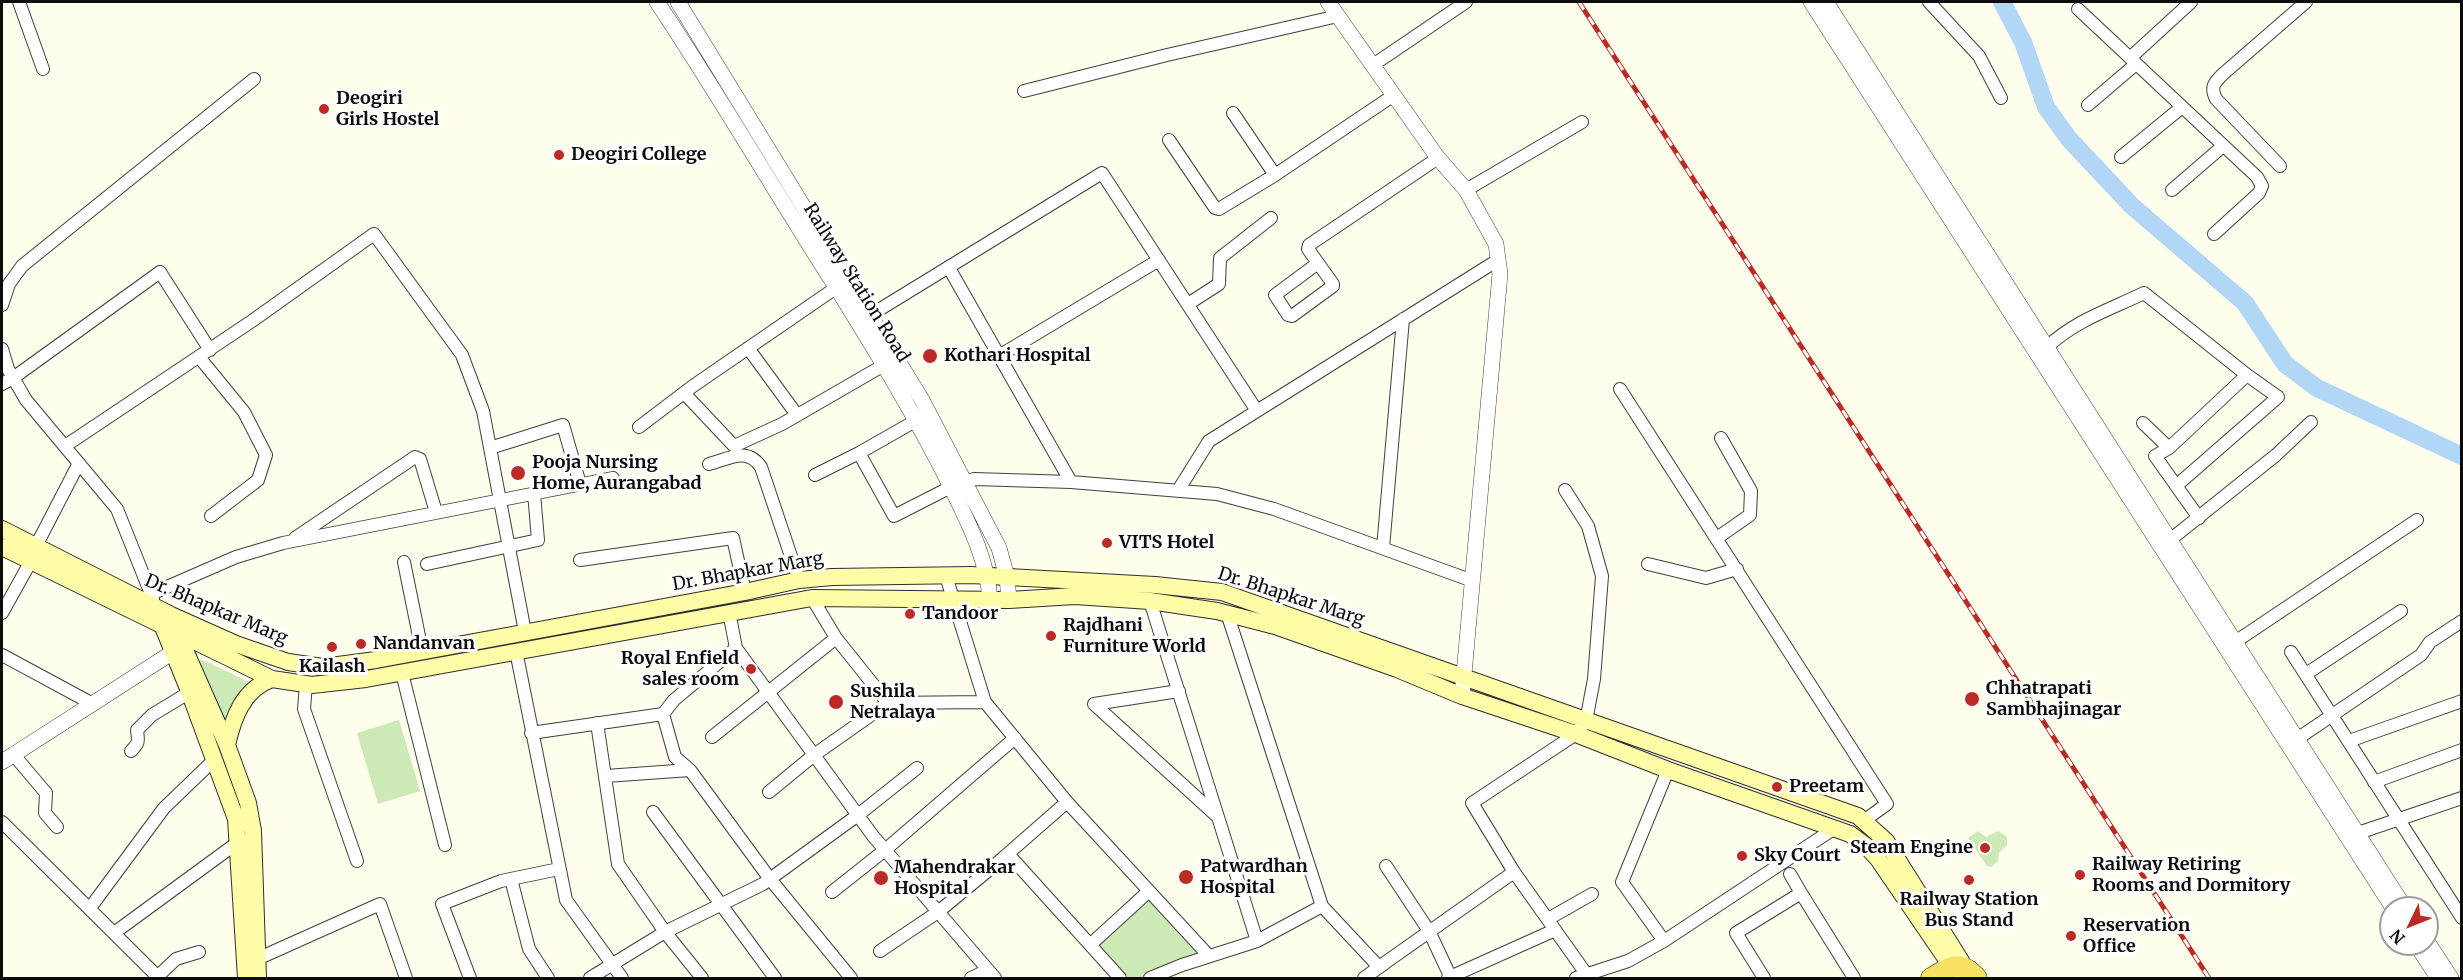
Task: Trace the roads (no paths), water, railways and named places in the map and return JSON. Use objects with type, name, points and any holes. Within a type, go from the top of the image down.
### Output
[{"type":"main road","name":"Dr. Bhapkar Marg","points":[[2,529],[33,554],[166,620],[288,662],[312,666],[323,667],[422,651],[516,651],[812,598],[1009,600],[1075,596],[1150,601],[1227,614],[1275,626],[1398,669],[1462,696],[1581,728]]},
{"type":"main road","name":"Dr. Bhapkar Marg","points":[[2,547],[33,554],[153,600],[166,620]]},
{"type":"main road","name":"Dr. Bhapkar Marg","points":[[178,643],[272,679],[306,684],[366,679],[402,673],[525,632],[799,580],[832,577],[988,576],[1155,585],[1222,592],[1465,676],[1581,728]]},
{"type":"main road","points":[[166,620],[227,745],[248,803],[253,831],[258,978]]},
{"type":"main road","points":[[178,643],[190,692],[236,819],[246,978]]},
{"type":"main road","points":[[227,745],[232,723],[245,698],[258,683],[272,679]]},
{"type":"main road","points":[[1581,728],[1668,770],[1835,828],[1858,839],[1878,859],[1960,975]]},
{"type":"main road","points":[[1581,728],[1865,820],[1892,849],[1960,975]]},
{"type":"main road","points":[[1931,978],[1960,975]]},
{"type":"street","points":[[19,2],[43,69]]},
{"type":"street","name":"Railway Station Road","points":[[657,2],[865,319],[922,400],[958,484],[988,576],[990,599]]},
{"type":"street","name":"Railway Station Road","points":[[678,2],[842,283]]},
{"type":"street","points":[[1328,2],[1438,158],[1466,190],[1496,244],[1500,274],[1462,696]]},
{"type":"street","points":[[1373,65],[1466,2]]},
{"type":"street","points":[[1810,2],[2385,896]]},
{"type":"street","points":[[1826,2],[2397,896]]},
{"type":"street","points":[[1929,2],[1979,56],[2001,98]]},
{"type":"street","points":[[2088,105],[2191,2]]},
{"type":"street","points":[[2280,166],[2211,91],[2213,84],[2223,74],[2306,2]]},
{"type":"street","points":[[2078,9],[2257,177],[2262,186],[2259,192],[2214,234]]},
{"type":"street","points":[[1024,91],[1338,16]]},
{"type":"street","points":[[2,305],[9,284],[21,266],[254,79]]},
{"type":"street","points":[[1169,140],[1215,208],[1219,209],[1275,175],[1394,95]]},
{"type":"street","points":[[2121,157],[2182,107]]},
{"type":"street","points":[[1233,113],[1275,175]]},
{"type":"street","points":[[1466,190],[1582,122]]},
{"type":"street","points":[[2172,190],[2223,146]]},
{"type":"street","points":[[1318,263],[1275,295],[1288,315],[1292,316],[1333,286],[1318,263],[1308,249],[1309,245],[1438,158]]},
{"type":"street","points":[[865,319],[1102,173],[1257,411]]},
{"type":"street","points":[[1188,304],[1220,284],[1220,258],[1271,218]]},
{"type":"street","points":[[65,446],[210,350],[374,234],[462,355],[483,411],[525,632]]},
{"type":"street","points":[[999,356],[1159,260]]},
{"type":"street","points":[[1179,489],[1209,441],[1498,260]]},
{"type":"street","points":[[948,268],[1071,482]]},
{"type":"street","points":[[7,381],[160,272],[210,350]]},
{"type":"street","points":[[639,427],[842,283]]},
{"type":"street","points":[[2047,347],[2062,332],[2087,317],[2107,311],[2144,294],[2278,397],[2176,486]]},
{"type":"street","name":"Railway Station Road","points":[[865,319],[884,365],[999,548],[1007,577],[1009,600]]},
{"type":"street","points":[[1383,548],[1403,319]]},
{"type":"street","points":[[748,348],[797,415]]},
{"type":"street","points":[[2,349],[7,381],[26,400],[117,509],[153,600],[236,557],[290,542],[613,478]]},
{"type":"street","points":[[199,357],[244,412],[267,455],[258,480],[211,516]]},
{"type":"street","points":[[684,393],[734,446],[797,415],[884,365]]},
{"type":"street","points":[[2199,518],[2155,456],[2169,448],[2247,375]]},
{"type":"street","points":[[1620,389],[1887,804],[1865,820]]},
{"type":"street","points":[[815,475],[917,420]]},
{"type":"street","points":[[2170,540],[2277,455],[2311,422]]},
{"type":"street","points":[[2143,423],[2169,448]]},
{"type":"street","points":[[490,448],[563,425],[580,484]]},
{"type":"street","points":[[1717,538],[1750,515],[1751,491],[1721,438]]},
{"type":"street","points":[[859,453],[894,516],[958,484],[974,479],[1179,489],[1217,494],[1274,508],[1473,581]]},
{"type":"street","points":[[709,464],[744,454],[756,460],[761,467],[799,580]]},
{"type":"street","points":[[290,542],[414,457],[420,459],[436,512]]},
{"type":"street","points":[[2,613],[79,463]]},
{"type":"street","points":[[1565,490],[1588,526],[1602,576],[1599,634],[1581,728],[1472,803],[1514,872],[1551,925],[1581,977],[1628,961],[1664,941],[1835,828]]},
{"type":"street","points":[[427,564],[538,540],[534,493]]},
{"type":"street","points":[[2235,642],[2417,520]]},
{"type":"street","points":[[580,560],[733,538],[745,592]]},
{"type":"street","points":[[404,562],[422,651]]},
{"type":"street","points":[[1648,564],[1706,578],[1737,569]]},
{"type":"street","points":[[946,576],[985,702],[1068,802],[1209,956]]},
{"type":"street","points":[[812,598],[836,638],[888,703]]},
{"type":"street","points":[[1150,601],[1257,941]]},
{"type":"street","points":[[2306,674],[2401,611]]},
{"type":"street","points":[[729,612],[736,648],[768,693],[885,850],[991,974],[971,978]]},
{"type":"street","points":[[1227,614],[1322,906],[1379,967],[1385,963]]},
{"type":"street","points":[[2297,739],[2421,655],[2430,642],[2462,621]]},
{"type":"street","points":[[712,737],[836,638]]},
{"type":"street","points":[[57,827],[45,813],[46,793],[7,758],[178,643]]},
{"type":"street","points":[[531,733],[663,714],[674,700],[736,648]]},
{"type":"street","points":[[516,651],[566,900],[622,978]]},
{"type":"street","points":[[2291,652],[2462,918]]},
{"type":"street","points":[[2,656],[91,703]]},
{"type":"street","points":[[402,673],[445,845]]},
{"type":"street","points":[[306,684],[304,709],[357,861]]},
{"type":"street","points":[[1179,691],[1094,704],[1219,818]]},
{"type":"street","points":[[131,751],[138,744],[140,739],[137,730],[144,722],[190,692]]},
{"type":"street","points":[[2349,741],[2462,701]]},
{"type":"street","points":[[769,792],[814,755],[888,703],[985,702]]},
{"type":"street","points":[[663,714],[675,757],[690,770],[770,879],[851,978]]},
{"type":"street","points":[[597,723],[618,864],[665,932],[702,978]]},
{"type":"street","points":[[832,892],[885,850],[1015,738]]},
{"type":"street","points":[[2374,782],[2462,750]]},
{"type":"street","points":[[90,908],[164,808],[215,759]]},
{"type":"street","points":[[590,978],[665,932],[721,906],[770,879],[858,815],[917,768]]},
{"type":"street","points":[[606,776],[690,770]]},
{"type":"street","points":[[1664,941],[1622,882],[1668,770]]},
{"type":"street","points":[[880,951],[938,912],[1068,802]]},
{"type":"street","points":[[2358,833],[2459,803]]},
{"type":"street","points":[[653,812],[775,978]]},
{"type":"street","points":[[2,822],[158,978],[176,959],[199,952]]},
{"type":"street","points":[[114,933],[253,831]]},
{"type":"street","points":[[999,861],[1008,854],[1120,978]]},
{"type":"street","points":[[1386,866],[1429,931],[1450,978],[1551,925],[1592,894]]},
{"type":"street","points":[[470,978],[442,904],[511,879],[559,869]]},
{"type":"street","points":[[1364,978],[1514,872]]},
{"type":"street","points":[[1790,874],[1854,978]]},
{"type":"street","points":[[511,879],[529,949],[548,978]]},
{"type":"street","points":[[1090,945],[1149,891]]},
{"type":"street","points":[[1764,978],[1736,933],[1801,893]]},
{"type":"street","points":[[257,959],[380,904],[406,978]]},
{"type":"street","points":[[1150,978],[1257,941],[1322,906]]},
{"type":"street","points":[[2424,956],[2438,978]]},
{"type":"street","points":[[2437,956],[2451,978]]},
{"type":"waterway","points":[[2002,2],[2023,42],[2046,107],[2069,139],[2132,206],[2245,303],[2285,364],[2317,388],[2462,456]]},
{"type":"railway","points":[[1579,2],[2209,978]]},
{"type":"place","name":"Deogiri Girls Hostel","points":[[324,109]]},
{"type":"place","name":"Deogiri College","points":[[559,155]]},
{"type":"place","name":"Kothari Hospital","points":[[930,356]]},
{"type":"place","name":"Pooja Nursing Home, Aurangabad","points":[[518,473]]},
{"type":"place","name":"VITS Hotel","points":[[1107,543]]},
{"type":"place","name":"Tandoor","points":[[910,614]]},
{"type":"place","name":"Rajdhani Furniture World","points":[[1051,636]]},
{"type":"place","name":"Nandanvan","points":[[361,644]]},
{"type":"place","name":"Kailash","points":[[332,647]]},
{"type":"place","name":"Royal Enfield sales room","points":[[751,669]]},
{"type":"place","name":"Chhatrapati Sambhajinagar","points":[[1972,699]]},
{"type":"place","name":"Sushila Netralaya","points":[[836,702]]},
{"type":"place","name":"Preetam","points":[[1777,787]]},
{"type":"place","name":"Steam Engine","points":[[1985,848]]},
{"type":"place","name":"Sky Court","points":[[1742,856]]},
{"type":"place","name":"Railway Retiring Rooms and Dormitory","points":[[2080,875]]},
{"type":"place","name":"Patwardhan Hospital","points":[[1186,877]]},
{"type":"place","name":"Mahendrakar Hospital","points":[[881,878]]},
{"type":"place","name":"Railway Station Bus Stand","points":[[1969,880]]},
{"type":"place","name":"Reservation Office","points":[[2071,936]]}]
